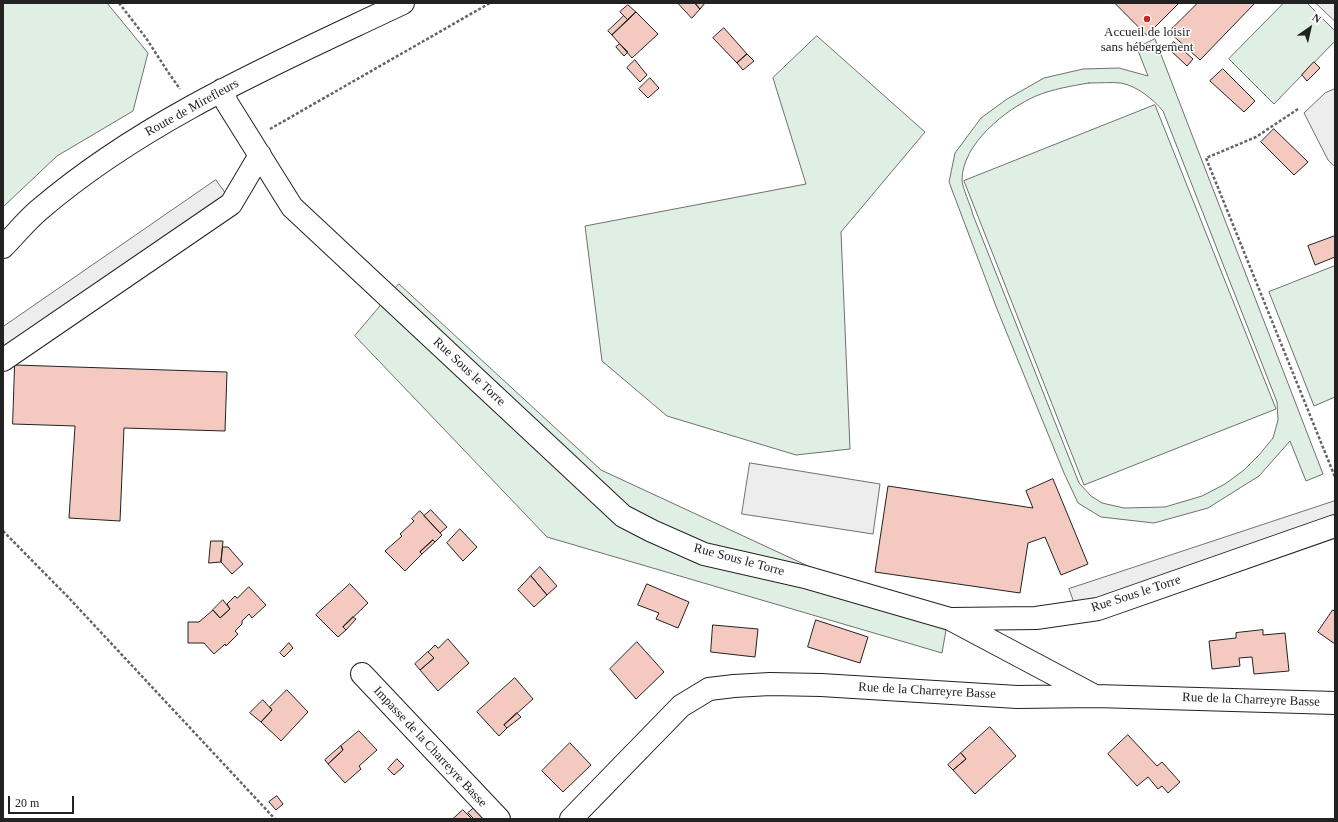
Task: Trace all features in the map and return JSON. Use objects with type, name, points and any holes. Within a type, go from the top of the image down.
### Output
[{"type":"street","name":"Route de Mirefleurs","points":[[3,247],[38,211],[70,185],[108,158],[158,126],[222,90],[403,3]]},
{"type":"street","name":"Rue Sous le Torre","points":[[222,90],[227,102],[292,207],[623,516],[652,531],[704,554],[805,577],[950,619],[1036,618],[1098,609],[1335,526]]},
{"type":"street","points":[[3,360],[231,204],[260,155]]},
{"type":"street","points":[[950,619],[1096,696]]},
{"type":"street","name":"Impasse de la Charreyre Basse","points":[[362,674],[499,819]]},
{"type":"street","name":"Rue de la Charreyre Basse","points":[[571,819],[680,706],[709,689],[734,686],[806,685],[1017,697],[1096,696],[1335,702]]},
{"type":"path","points":[[119,3],[146,38],[183,93],[191,108]]},
{"type":"path","points":[[260,155],[270,128],[490,3]]},
{"type":"path","points":[[1298,109],[1256,137],[1206,158],[1335,477]]},
{"type":"path","points":[[3,531],[68,597],[275,819]]},
{"type":"green space","points":[[3,3],[107,3],[148,53],[133,111],[57,156],[3,207]]},
{"type":"green space","points":[[1284,3],[1307,3],[1335,31],[1335,41],[1274,104],[1229,59]]},
{"type":"green space","points":[[817,36],[925,132],[841,232],[850,449],[796,455],[667,416],[602,361],[585,226],[806,184],[773,78]]},
{"type":"green space","points":[[1155,39],[1323,474],[1306,481],[1290,441],[1259,476],[1208,508],[1154,523],[1101,517],[1078,503],[1064,473],[997,309],[949,182],[955,153],[981,118],[1007,99],[1044,78],[1083,69],[1119,68],[1148,76],[1137,48]],"holes":[[[1089,83],[1121,83],[1133,87],[1144,94],[1163,111],[1277,402],[1278,420],[1273,438],[1244,470],[1225,484],[1202,496],[1165,507],[1124,508],[1102,503],[1091,496],[1079,483],[973,215],[962,183],[964,167],[969,154],[988,129],[999,119],[1024,102],[1036,96],[1049,91]]]},
{"type":"green space","points":[[1155,105],[1276,409],[1084,485],[964,181]]},
{"type":"green space","points":[[1335,266],[1335,397],[1314,406],[1269,292]]},
{"type":"green space","points":[[399,284],[601,470],[946,630],[942,653],[547,537],[355,336]]},
{"type":"shaded area","points":[[1316,3],[1335,3],[1335,21]]},
{"type":"shaded area","points":[[1335,89],[1335,167],[1328,160],[1304,113],[1325,93]]},
{"type":"shaded area","points":[[216,180],[226,194],[3,350],[3,327]]},
{"type":"shaded area","points":[[750,463],[880,484],[873,534],[742,514]]},
{"type":"shaded area","points":[[1335,501],[1335,522],[1076,608],[1069,589]]},
{"type":"building","points":[[678,3],[695,3],[700,9],[692,18]]},
{"type":"building","points":[[695,3],[705,3],[700,9]]},
{"type":"building","name":"Accueil de loisir sans hébergement","points":[[1115,3],[1179,3],[1147,35]]},
{"type":"building","points":[[1198,3],[1255,3],[1200,60],[1169,32]]},
{"type":"building","points":[[628,5],[636,12],[628,20],[620,12]]},
{"type":"building","points":[[636,12],[658,34],[632,58],[612,35]]},
{"type":"building","points":[[624,16],[628,20],[612,35],[608,31]]},
{"type":"building","points":[[724,28],[747,54],[737,63],[713,38]]},
{"type":"building","points":[[1174,42],[1193,59],[1187,66],[1168,48]]},
{"type":"building","points":[[620,44],[628,52],[624,56],[616,47]]},
{"type":"building","points":[[747,54],[754,61],[743,70],[737,63]]},
{"type":"building","points":[[635,60],[647,75],[640,82],[627,68]]},
{"type":"building","points":[[1314,62],[1320,68],[1307,81],[1302,75]]},
{"type":"building","points":[[1223,69],[1255,101],[1244,112],[1210,81]]},
{"type":"building","points":[[650,78],[659,88],[648,98],[639,89]]},
{"type":"building","points":[[1274,129],[1308,162],[1294,175],[1261,142]]},
{"type":"building","points":[[1335,236],[1335,257],[1315,265],[1308,246]]},
{"type":"building","points":[[15,365],[227,372],[225,431],[124,428],[120,521],[69,518],[75,426],[13,424]]},
{"type":"building","points":[[1053,479],[1088,564],[1061,575],[1045,537],[1028,543],[1020,593],[875,572],[888,486],[1033,508],[1026,491]]},
{"type":"building","points":[[431,510],[447,527],[440,533],[424,516]]},
{"type":"building","points":[[420,511],[442,535],[435,542],[433,540],[420,552],[422,554],[405,571],[385,551],[402,536],[400,534],[414,521],[412,519]]},
{"type":"building","points":[[460,529],[477,547],[463,561],[447,543]]},
{"type":"building","points":[[433,540],[435,542],[422,554],[420,552]]},
{"type":"building","points":[[211,541],[223,541],[221,562],[209,563]]},
{"type":"building","points":[[223,547],[228,547],[243,564],[232,574],[221,562]]},
{"type":"building","points":[[540,567],[557,586],[547,595],[531,576]]},
{"type":"building","points":[[531,576],[547,595],[534,607],[518,590]]},
{"type":"building","points":[[350,584],[368,603],[343,627],[346,630],[338,637],[316,615]]},
{"type":"building","points":[[647,584],[689,602],[678,628],[656,619],[659,613],[638,605]]},
{"type":"building","points":[[249,587],[266,605],[252,618],[249,614],[242,621],[242,624],[235,631],[238,634],[226,646],[225,644],[214,654],[204,643],[188,643],[188,622],[199,622],[213,610],[220,618],[230,609],[227,604],[235,596],[237,598]]},
{"type":"building","points":[[223,600],[230,609],[220,618],[213,610]]},
{"type":"building","points":[[1333,610],[1335,612],[1335,644],[1318,632]]},
{"type":"building","points":[[353,617],[356,619],[346,630],[343,627]]},
{"type":"building","points":[[816,620],[868,637],[860,663],[808,647]]},
{"type":"building","points":[[713,625],[758,629],[755,657],[711,652]]},
{"type":"building","points":[[1263,630],[1263,635],[1285,633],[1289,671],[1254,674],[1252,657],[1239,658],[1240,666],[1212,669],[1209,641],[1236,638],[1236,633]]},
{"type":"building","points":[[448,639],[469,663],[438,691],[420,670],[434,658],[428,652],[435,645],[438,648]]},
{"type":"building","points":[[637,642],[664,672],[636,699],[610,669]]},
{"type":"building","points":[[289,643],[293,648],[284,657],[280,653]]},
{"type":"building","points":[[428,652],[434,658],[420,670],[415,664]]},
{"type":"building","points":[[515,678],[533,699],[504,725],[507,728],[499,736],[477,712]]},
{"type":"building","points":[[287,690],[308,712],[281,741],[261,722],[272,710],[270,707]]},
{"type":"building","points":[[263,700],[272,710],[261,722],[250,713]]},
{"type":"building","points":[[517,713],[521,717],[507,728],[504,725]]},
{"type":"building","points":[[990,727],[1016,756],[975,794],[953,770],[966,759],[961,753]]},
{"type":"building","points":[[359,731],[377,750],[359,766],[361,769],[345,783],[328,764],[343,750],[341,746]]},
{"type":"building","points":[[1128,735],[1157,766],[1162,762],[1180,782],[1168,793],[1162,786],[1158,789],[1148,777],[1137,786],[1108,754]]},
{"type":"building","points":[[570,743],[591,765],[563,792],[542,771]]},
{"type":"building","points":[[341,746],[343,750],[328,764],[325,760]]},
{"type":"building","points":[[961,753],[966,759],[953,770],[948,765]]},
{"type":"building","points":[[397,759],[404,766],[394,775],[388,769]]},
{"type":"building","points":[[277,796],[283,804],[276,810],[269,802]]},
{"type":"building","points":[[474,808],[484,818],[483,819],[474,819],[468,813]]},
{"type":"building","points":[[463,810],[472,819],[453,819]]},
{"type":"place","name":"Accueil de loisir sans hébergement","points":[[1147,19]]}]
